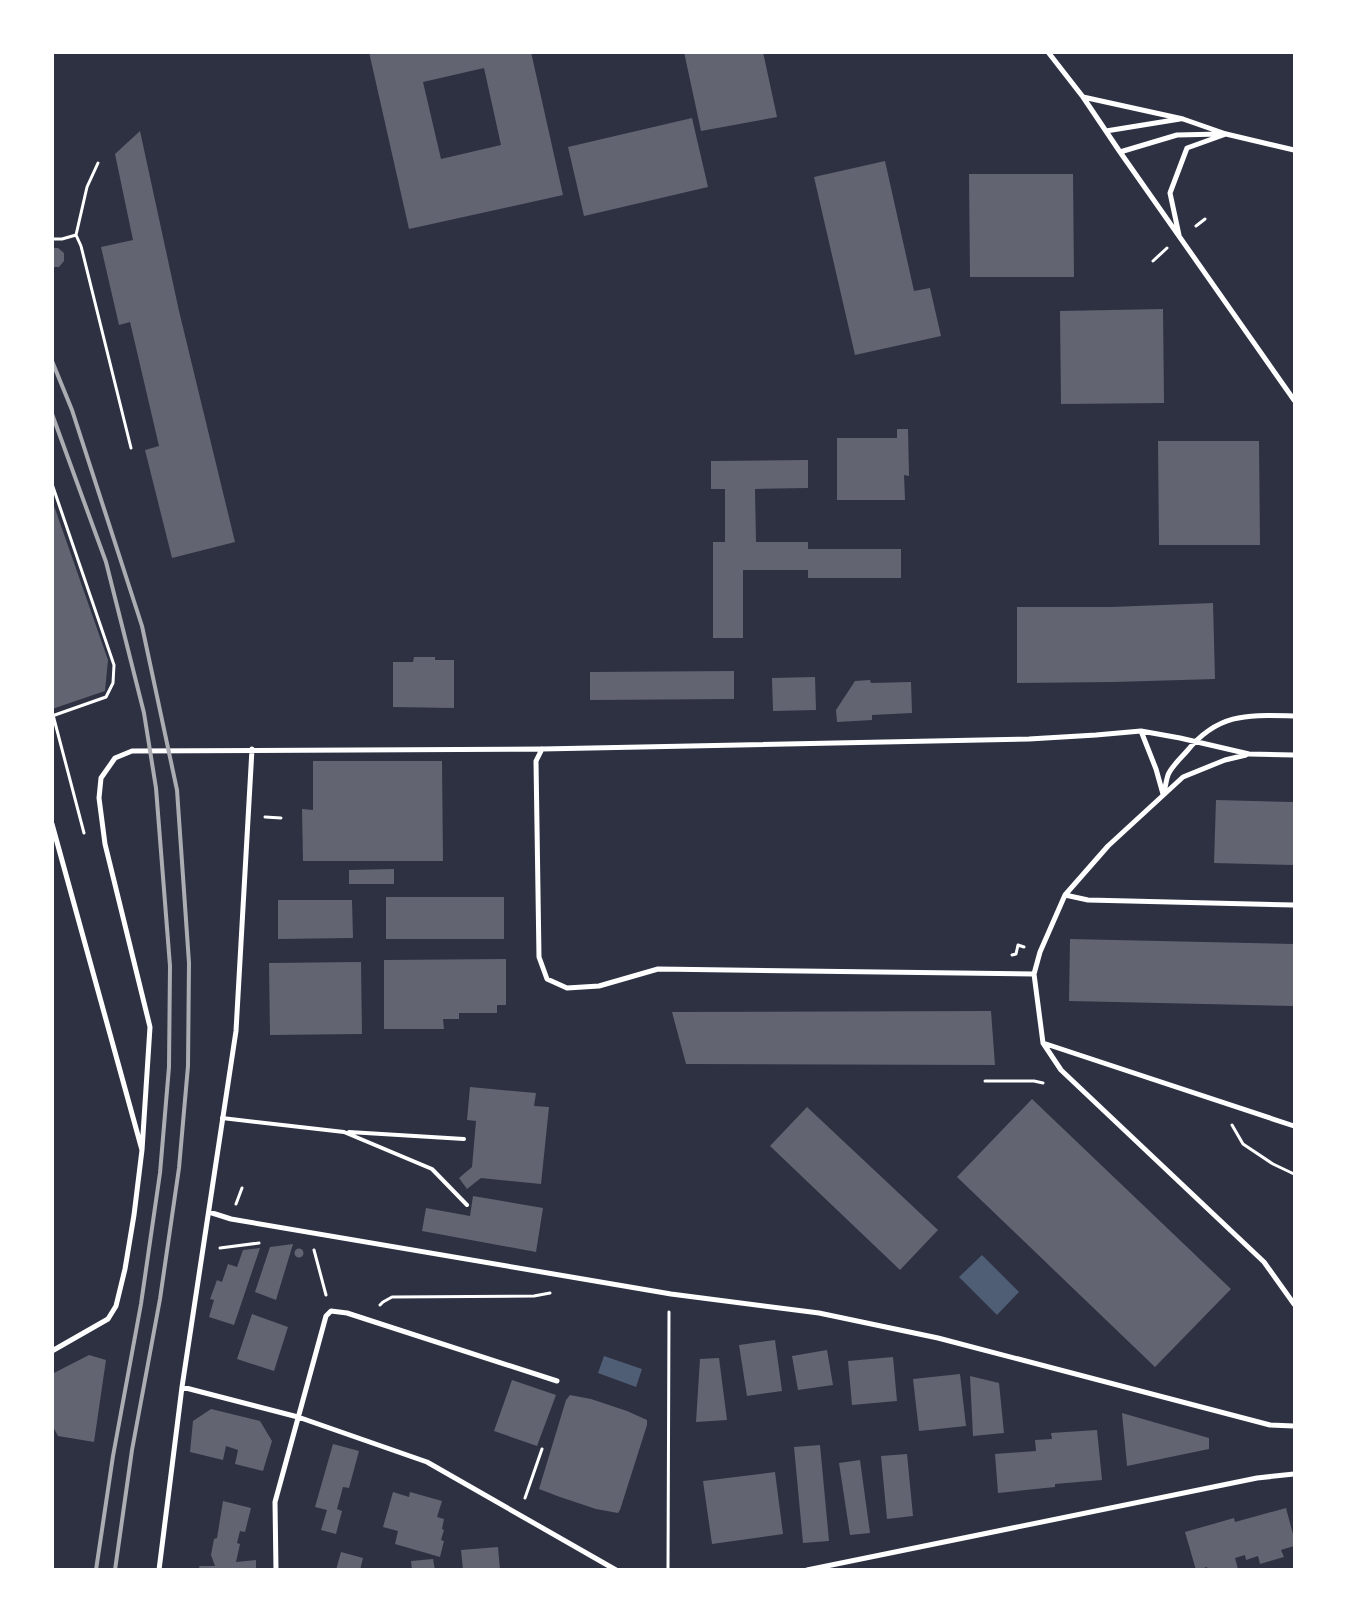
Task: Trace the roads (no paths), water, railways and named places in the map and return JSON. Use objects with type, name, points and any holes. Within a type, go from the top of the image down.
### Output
[{"type":"street","points":[[1048,52],[1082,97],[1294,400]]},
{"type":"street","points":[[1082,97],[1183,119],[1226,134],[1294,150]]},
{"type":"street","points":[[1106,131],[1183,119]]},
{"type":"street","points":[[1120,152],[1177,135],[1226,134]]},
{"type":"street","points":[[1180,238],[1170,193],[1187,148],[1226,134]]},
{"type":"street","points":[[1164,795],[1169,773],[1195,742],[1208,730],[1227,720],[1251,715],[1294,716]]},
{"type":"street","points":[[1141,731],[1164,795]]},
{"type":"street","points":[[52,1351],[108,1319],[116,1306],[128,1251],[142,1150],[150,1027],[105,844],[99,798],[101,778],[114,758],[132,751],[217,749],[542,749],[1029,739],[1096,736],[1141,731],[1249,754],[1294,755]]},
{"type":"street","points":[[159,1570],[182,1387],[236,1031],[252,749]]},
{"type":"street","points":[[542,749],[536,761],[539,957],[547,979],[567,988],[599,986],[658,969],[1034,974]]},
{"type":"street","points":[[1249,754],[1225,760],[1183,777],[1108,846],[1064,895],[1040,952],[1034,974],[1043,1043],[1061,1070],[1264,1262],[1294,1304]]},
{"type":"street","points":[[52,824],[142,1150]]},
{"type":"street","points":[[1064,895],[1088,900],[1294,905]]},
{"type":"street","points":[[1043,1043],[1294,1126]]},
{"type":"street","points":[[209,1212],[231,1219],[560,1276],[671,1294],[819,1313],[938,1338],[1270,1425],[1294,1426]]},
{"type":"street","points":[[276,1570],[275,1502],[326,1316],[331,1311],[347,1313],[367,1319],[558,1381]]},
{"type":"street","points":[[182,1387],[298,1417],[427,1462],[616,1570]]},
{"type":"street","points":[[807,1570],[1257,1478],[1294,1474]]},
{"type":"lane","points":[[222,1118],[344,1132],[464,1139]]},
{"type":"lane","points":[[344,1132],[432,1169],[467,1205]]},
{"type":"water","points":[[982,1255],[1019,1292],[997,1315],[959,1277]]},
{"type":"water","points":[[604,1356],[642,1369],[636,1387],[598,1373]]},
{"type":"railway","points":[[52,361],[72,410],[142,626],[177,790],[189,963],[188,1066],[179,1168],[160,1299],[132,1450],[115,1570]]},
{"type":"railway","points":[[52,414],[106,562],[144,713],[156,788],[170,966],[169,1067],[160,1173],[141,1304],[113,1456],[96,1570]]}]
